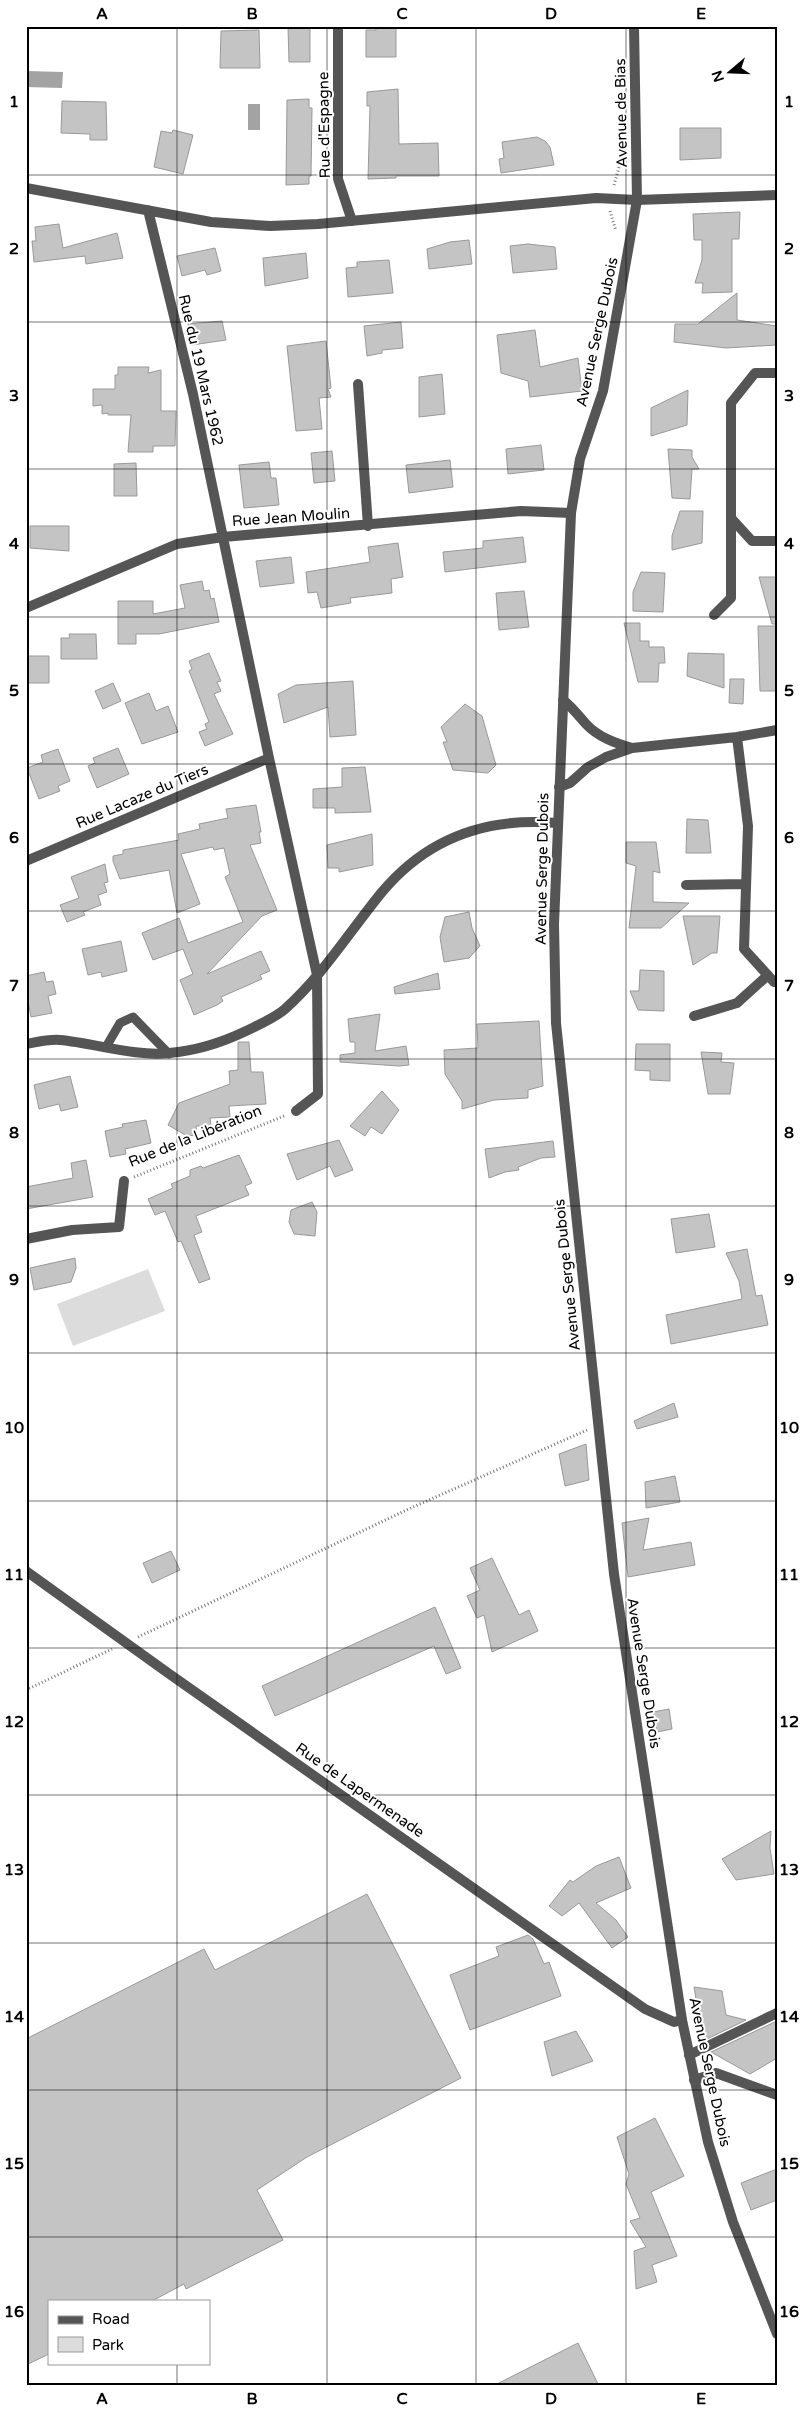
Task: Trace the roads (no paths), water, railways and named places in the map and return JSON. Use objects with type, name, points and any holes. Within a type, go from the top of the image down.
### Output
[{"type":"street","name":"Rue d'Espagne","points":[[338,26],[338,179],[352,220]]},
{"type":"street","name":"Avenue de Bias","points":[[634,26],[637,200]]},
{"type":"street","points":[[26,188],[210,222],[270,226],[596,198],[637,200],[777,195]]},
{"type":"street","name":"Avenue Serge Dubois","points":[[637,200],[603,391],[580,459],[571,513],[554,924],[556,1024],[614,1574],[682,2020],[708,2142],[733,2222],[777,2334]]},
{"type":"street","name":"Rue du 19 Mars 1962","points":[[148,210],[193,394],[223,537]]},
{"type":"street","points":[[714,615],[731,598],[731,403],[755,373],[777,373]]},
{"type":"street","points":[[358,384],[368,526]]},
{"type":"street","name":"Rue Jean Moulin","points":[[26,608],[177,544],[223,537],[368,526],[521,511],[571,513]]},
{"type":"street","points":[[731,518],[752,541],[777,541]]},
{"type":"street","points":[[223,537],[317,975],[318,1094],[296,1111]]},
{"type":"street","points":[[563,700],[600,735],[632,748]]},
{"type":"street","points":[[559,787],[570,783],[588,767],[606,757],[632,748],[737,737],[777,730]]},
{"type":"street","points":[[737,737],[748,826],[744,949],[774,982],[777,982]]},
{"type":"street","name":"Rue Lacaze du Tiers","points":[[26,861],[269,758]]},
{"type":"street","points":[[26,1044],[58,1040],[169,1054],[208,1045],[244,1032],[284,1010],[317,975],[384,890],[413,861],[438,845],[463,833],[499,823],[558,823]]},
{"type":"street","points":[[686,885],[746,884]]},
{"type":"street","points":[[694,1016],[737,1003],[768,974]]},
{"type":"street","name":"Rue de la Libération","points":[[26,1240],[72,1230],[119,1227],[124,1181]]},
{"type":"street","name":"Rue de Lapermenade","points":[[26,1571],[645,2009],[674,2022],[682,2020]]},
{"type":"street","points":[[689,2054],[777,2013]]},
{"type":"street","points":[[694,2080],[716,2073],[777,2095]]},
{"type":"lane","points":[[106,1047],[120,1024],[133,1017],[169,1054]]}]
